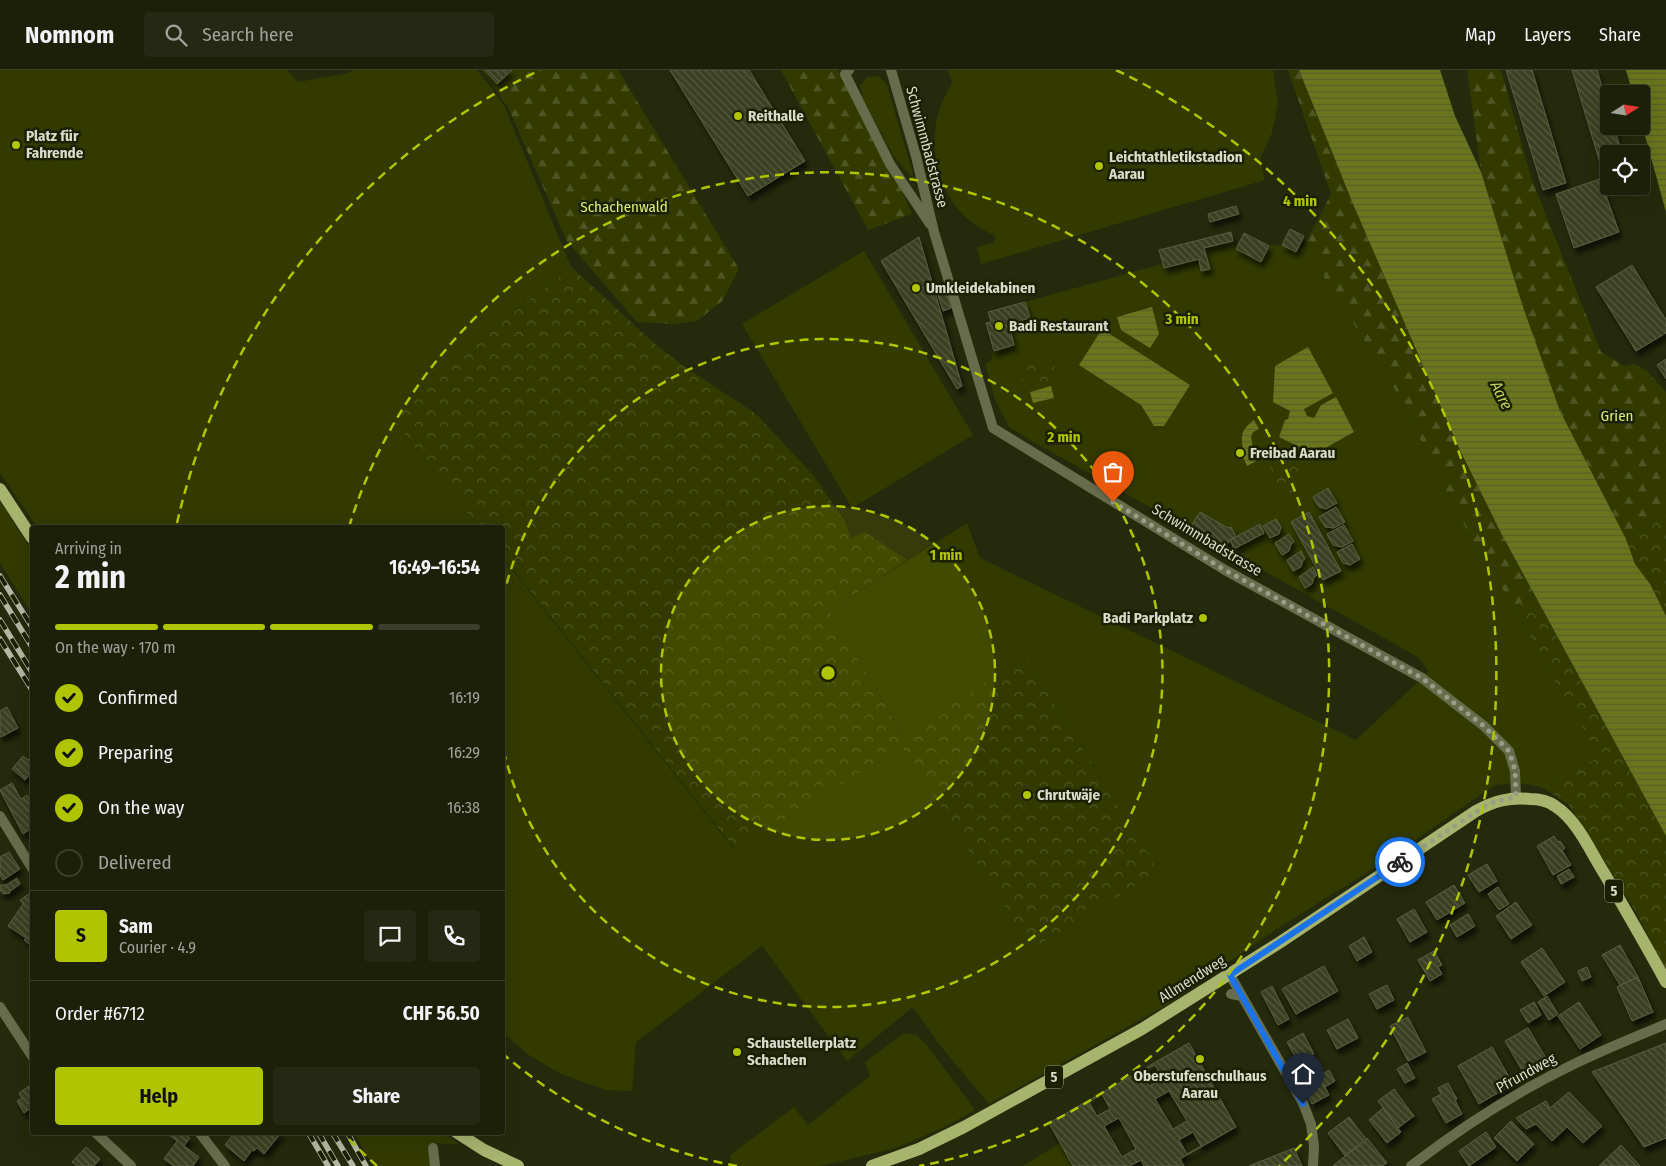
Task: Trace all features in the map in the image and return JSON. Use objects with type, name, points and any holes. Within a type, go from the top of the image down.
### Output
[{"type":"main road","points":[[0,489],[30,535]]},
{"type":"main road","name":"Allmendweg","points":[[872,1166],[919,1149],[964,1127],[1142,1029],[1230,975],[1476,811],[1490,803],[1516,797]]},
{"type":"main road","name":"5","points":[[1516,797],[1540,800],[1554,805],[1576,827],[1666,982]]},
{"type":"main road","points":[[461,1135],[484,1150],[518,1166]]},
{"type":"street","name":"Schwimmbadstrasse","points":[[849,70],[845,74],[890,164],[934,232]]},
{"type":"street","name":"Schwimmbadstrasse","points":[[891,70],[916,156],[934,232],[993,428],[1225,570],[1422,678],[1484,726],[1509,751],[1515,770],[1516,797]]},
{"type":"street","points":[[0,816],[30,865]]},
{"type":"street","points":[[1230,975],[1303,1104],[1311,1124],[1314,1146],[1313,1166]]},
{"type":"street","points":[[1231,994],[1242,996]]},
{"type":"street","points":[[0,1007],[30,1053]]},
{"type":"street","name":"Pfrundweg","points":[[1411,1166],[1482,1116],[1568,1067],[1666,1024]]},
{"type":"street","points":[[98,1135],[130,1166]]},
{"type":"street","points":[[201,1135],[225,1166]]},
{"type":"street","points":[[433,1148],[435,1166]]},
{"type":"green space","points":[[0,70],[287,70],[298,82],[344,74],[355,70],[477,70],[504,105],[571,267],[387,412],[477,525],[36,525],[0,473]]},
{"type":"green space","name":"Schachenwald","points":[[482,70],[618,70],[739,269],[722,301],[697,321],[675,324],[637,322],[567,241],[508,107]]},
{"type":"green space","points":[[781,70],[838,70],[890,164],[912,214],[868,230]]},
{"type":"green space","name":"Leichtathletikstadion Aarau","points":[[948,70],[1273,70],[1278,103],[1272,133],[1260,159],[1265,180],[981,264],[977,247],[993,243],[994,235],[977,226],[955,205],[947,192],[937,164],[935,133],[941,104],[952,83]]},
{"type":"green space","points":[[1288,70],[1299,70],[1353,204],[1458,446],[1534,594],[1514,607],[1488,567],[1461,519],[1392,384],[1304,246],[1331,194]]},
{"type":"green space","name":"Grien","points":[[1467,70],[1501,70],[1531,178],[1601,352],[1624,366],[1635,364],[1647,371],[1666,392],[1666,517],[1626,539],[1560,411],[1522,304],[1481,172]]},
{"type":"green space","points":[[879,76],[887,85],[915,181],[893,155],[864,101],[860,85],[868,77]]},
{"type":"green space","points":[[1233,241],[1236,249],[1261,262],[1269,246],[1282,245],[1296,252],[1304,246],[1392,384],[1461,519],[1488,567],[1514,607],[1558,687],[1601,757],[1549,782],[1545,789],[1533,785],[1495,785],[1379,865],[1280,927],[1214,972],[1213,958],[1208,977],[1165,1006],[989,1104],[938,1043],[913,1007],[847,1061],[762,946],[636,1042],[632,1091],[606,1090],[561,1074],[529,1055],[505,1035],[505,561],[734,849],[902,747],[1032,949],[1157,871],[1147,852],[1025,657],[905,737],[829,611],[967,523],[980,558],[1356,740],[1422,678],[1428,671],[1418,657],[1030,440],[1009,427],[995,400],[985,364],[991,360],[994,351],[1014,345],[1010,329],[1012,323],[1029,318],[1025,302],[1162,264],[1164,268],[1199,259],[1202,271],[1209,268],[1204,248]]},
{"type":"green space","points":[[864,251],[973,435],[852,508],[742,324]]},
{"type":"green space","points":[[571,267],[654,343],[682,365],[756,414],[814,476],[846,523],[850,538],[865,532],[907,560],[829,611],[904,736],[1025,657],[1158,872],[1032,949],[902,747],[735,849],[505,560],[505,525],[477,525],[387,412]]},
{"type":"green space","points":[[1049,360],[1057,371],[1055,380],[1024,389],[1019,367]]},
{"type":"green space","points":[[1276,455],[1307,469],[1300,488],[1284,496],[1266,460]]},
{"type":"green space","points":[[0,501],[30,548],[30,611],[0,563]]},
{"type":"green space","points":[[1666,517],[1666,616],[1650,584],[1635,564],[1626,539]]},
{"type":"green space","points":[[1534,594],[1666,836],[1666,971],[1636,912],[1569,805],[1545,789],[1549,782],[1600,757],[1558,687],[1514,607]]},
{"type":"green space","points":[[904,1033],[916,1035],[926,1044],[975,1110],[943,1128],[896,1148],[825,1165],[731,1166],[730,1155],[794,1107],[808,1125],[870,1076],[865,1062]]},
{"type":"green space","points":[[355,1135],[447,1135],[460,1145],[434,1143],[431,1154],[432,1166],[373,1166]]},
{"type":"green space","points":[[1060,1143],[1073,1166],[1023,1166]]},
{"type":"water","name":"Aare","points":[[1299,70],[1440,70],[1455,116],[1481,172],[1522,304],[1560,411],[1626,539],[1635,564],[1650,584],[1666,616],[1666,836],[1501,533],[1458,446],[1353,204]]},
{"type":"water","points":[[1626,70],[1666,70],[1666,212],[1650,154],[1650,145],[1648,145],[1645,135],[1650,135],[1650,85],[1630,85]]},
{"type":"water","points":[[1152,307],[1159,334],[1150,348],[1121,330],[1117,317]]},
{"type":"water","points":[[1102,329],[1190,385],[1164,426],[1154,426],[1141,405],[1079,365]]},
{"type":"water","points":[[1308,347],[1333,393],[1304,409],[1307,416],[1314,418],[1321,405],[1336,397],[1354,432],[1320,451],[1304,449],[1279,437],[1290,411],[1273,402],[1275,366]]},
{"type":"water","points":[[1051,386],[1054,398],[1033,403],[1030,392]]},
{"type":"water","points":[[1254,420],[1259,429],[1253,432],[1251,437],[1256,461],[1247,466],[1243,457],[1242,434]]},
{"type":"building","points":[[485,70],[512,70],[497,84]]},
{"type":"building","name":"Reithalle","points":[[670,70],[749,70],[805,161],[748,196]]},
{"type":"building","points":[[1506,70],[1532,70],[1566,183],[1543,190]]},
{"type":"building","points":[[1572,70],[1597,70],[1602,85],[1600,135],[1617,135],[1619,145],[1600,145],[1600,163]]},
{"type":"building","points":[[1600,179],[1600,195],[1606,195],[1619,232],[1574,248],[1556,194]]},
{"type":"building","points":[[1236,206],[1239,214],[1210,222],[1208,214]]},
{"type":"building","points":[[1290,229],[1304,236],[1296,252],[1282,245]]},
{"type":"building","points":[[1231,232],[1233,241],[1204,248],[1210,269],[1201,271],[1199,259],[1164,268],[1159,250]]},
{"type":"building","points":[[1244,233],[1269,246],[1261,262],[1236,249]]},
{"type":"building","name":"Umkleidekabinen","points":[[919,237],[962,386],[957,389],[881,261]]},
{"type":"building","points":[[1632,265],[1666,320],[1666,333],[1636,351],[1596,287]]},
{"type":"building","points":[[946,292],[951,308],[943,311],[938,295]]},
{"type":"building","name":"Badi Restaurant","points":[[1025,302],[1030,318],[1012,323],[1010,329],[1014,345],[994,351],[986,323],[991,322],[988,312]]},
{"type":"building","points":[[1666,359],[1666,379],[1657,365]]},
{"type":"building","points":[[1328,488],[1337,503],[1326,509],[1319,507],[1313,497]]},
{"type":"building","points":[[1336,507],[1345,522],[1334,528],[1325,527],[1319,517]]},
{"type":"building","points":[[1200,512],[1228,528],[1231,527],[1236,537],[1230,540],[1225,549],[1189,529]]},
{"type":"building","points":[[1309,512],[1341,571],[1323,580],[1291,522]]},
{"type":"building","points":[[1276,519],[1281,527],[1279,534],[1270,538],[1263,526]]},
{"type":"building","points":[[1260,524],[1264,533],[1234,549],[1230,540]]},
{"type":"building","points":[[1344,525],[1353,541],[1342,547],[1333,545],[1327,534]]},
{"type":"building","points":[[1289,534],[1294,542],[1291,544],[1289,551],[1282,555],[1275,543]]},
{"type":"building","points":[[1352,544],[1360,559],[1350,565],[1343,563],[1337,552]]},
{"type":"building","points":[[1301,551],[1305,559],[1301,567],[1293,571],[1287,560]]},
{"type":"building","points":[[1313,567],[1317,575],[1314,577],[1312,584],[1305,588],[1299,577]]},
{"type":"building","points":[[7,707],[18,728],[1,737],[0,711]]},
{"type":"building","points":[[23,756],[28,760],[30,758],[30,774],[25,780],[12,769]]},
{"type":"building","points":[[12,783],[21,799],[27,795],[30,801],[30,829],[23,834],[0,790]]},
{"type":"building","points":[[1554,836],[1565,848],[1562,850],[1571,865],[1553,875],[1537,846]]},
{"type":"building","points":[[9,852],[20,869],[3,880],[0,875],[0,857]]},
{"type":"building","points":[[1487,864],[1497,881],[1479,892],[1468,875]]},
{"type":"building","points":[[1569,869],[1574,877],[1561,884],[1557,876]]},
{"type":"building","points":[[17,878],[20,884],[10,893],[3,894],[0,890],[0,885],[6,885]]},
{"type":"building","points":[[1454,885],[1465,903],[1437,920],[1426,902]]},
{"type":"building","points":[[1498,887],[1509,904],[1499,910],[1488,894]]},
{"type":"building","points":[[30,893],[30,944],[24,940],[26,938],[8,926],[23,904],[20,900]]},
{"type":"building","points":[[1516,902],[1532,925],[1511,939],[1496,916]]},
{"type":"building","points":[[1414,909],[1427,932],[1410,942],[1397,919]]},
{"type":"building","points":[[1468,914],[1475,926],[1457,937],[1450,925]]},
{"type":"building","points":[[1364,937],[1372,952],[1357,961],[1349,946]]},
{"type":"building","points":[[1620,945],[1638,977],[1620,985],[1602,955]]},
{"type":"building","points":[[1542,948],[1565,982],[1544,996],[1521,962]]},
{"type":"building","points":[[1434,951],[1442,965],[1438,967],[1442,974],[1430,981],[1418,960]]},
{"type":"building","points":[[1324,966],[1338,991],[1296,1014],[1282,989]]},
{"type":"building","points":[[1587,967],[1591,977],[1582,981],[1578,971]]},
{"type":"building","points":[[1638,977],[1653,1012],[1632,1021],[1617,987]]},
{"type":"building","points":[[1387,985],[1394,1000],[1377,1009],[1369,994]]},
{"type":"building","points":[[1272,986],[1289,1019],[1278,1025],[1261,992]]},
{"type":"building","points":[[1547,996],[1558,1014],[1549,1020],[1538,1002]]},
{"type":"building","points":[[1534,1002],[1541,1015],[1528,1023],[1520,1010]]},
{"type":"building","points":[[1579,1002],[1601,1035],[1580,1049],[1558,1016]]},
{"type":"building","points":[[1408,1017],[1426,1052],[1408,1061],[1390,1026]]},
{"type":"building","points":[[1348,1019],[1358,1038],[1337,1049],[1327,1030]]},
{"type":"building","points":[[1528,1028],[1546,1058],[1523,1072],[1505,1041]]},
{"type":"building","points":[[1303,1033],[1314,1054],[1298,1062],[1287,1042]]},
{"type":"building","points":[[1189,1043],[1236,1127],[1180,1159],[1184,1166],[1144,1166],[1141,1160],[1130,1166],[1073,1166],[1049,1123]],"holes":[[[1155,1065],[1163,1079],[1149,1086],[1141,1072]],[[1169,1091],[1187,1121],[1173,1129],[1155,1099]],[[1102,1094],[1110,1109],[1097,1116],[1089,1102]],[[1119,1118],[1136,1149],[1122,1157],[1104,1126]],[[1193,1132],[1201,1146],[1187,1154],[1179,1140]]]},
{"type":"building","points":[[1666,1043],[1666,1138],[1644,1147],[1592,1072]]},
{"type":"building","points":[[1492,1047],[1513,1084],[1479,1104],[1458,1066]]},
{"type":"building","points":[[1407,1063],[1415,1078],[1405,1083],[1397,1069]]},
{"type":"building","points":[[1329,1070],[1335,1081],[1325,1087],[1319,1076]]},
{"type":"building","points":[[1318,1074],[1329,1095],[1312,1104],[1302,1083]]},
{"type":"building","points":[[1448,1083],[1457,1099],[1455,1100],[1462,1114],[1446,1123],[1432,1099],[1441,1094],[1438,1088]]},
{"type":"building","points":[[30,1085],[30,1108],[24,1113],[17,1101],[22,1098],[19,1093]]},
{"type":"building","points":[[1394,1089],[1414,1116],[1398,1128],[1378,1101]]},
{"type":"building","points":[[1569,1092],[1602,1126],[1583,1143],[1567,1127],[1552,1141],[1536,1124],[1526,1129],[1516,1118],[1546,1101],[1550,1108]]},
{"type":"building","points":[[1383,1108],[1401,1132],[1387,1143],[1369,1120]]},
{"type":"building","points":[[1349,1117],[1367,1140],[1345,1156],[1328,1133]]},
{"type":"building","points":[[1511,1121],[1534,1144],[1517,1161],[1494,1138]]},
{"type":"building","points":[[1486,1132],[1496,1147],[1469,1166],[1459,1151]]},
{"type":"building","points":[[169,1135],[186,1135],[190,1138],[184,1146],[199,1157],[193,1166],[174,1166],[164,1159],[177,1141]]},
{"type":"building","points":[[233,1135],[279,1135],[264,1154],[257,1148],[254,1151],[252,1150],[244,1161],[225,1145]]},
{"type":"building","points":[[1367,1138],[1387,1163],[1382,1166],[1333,1166]]},
{"type":"building","points":[[1621,1145],[1640,1166],[1599,1166]]},
{"type":"building","points":[[86,1147],[100,1159],[94,1166],[77,1166],[72,1162]]},
{"type":"building","points":[[1294,1148],[1302,1166],[1249,1166]]},
{"type":"railway","points":[[0,576],[30,624]]},
{"type":"railway","points":[[0,595],[30,644]]},
{"type":"railway","points":[[0,620],[30,669]]},
{"type":"railway","points":[[0,639],[30,687]]},
{"type":"railway","points":[[310,1135],[328,1166]]},
{"type":"railway","points":[[320,1135],[338,1166]]},
{"type":"railway","points":[[334,1135],[353,1166]]},
{"type":"railway","points":[[349,1135],[366,1166]]},
{"type":"way so far","points":[[1113,502],[1225,570],[1422,678],[1484,726],[1509,751],[1515,770],[1516,797],[1490,803],[1400,862]]},
{"type":"place","name":"Reithalle","points":[[738,116]]},
{"type":"place","name":"Platz für Fahrende","points":[[16,145]]},
{"type":"place","name":"Leichtathletikstadion Aarau","points":[[1099,166]]},
{"type":"place","name":"Umkleidekabinen","points":[[916,288]]},
{"type":"place","name":"Badi Restaurant","points":[[999,326]]},
{"type":"place","name":"Freibad Aarau","points":[[1240,453]]},
{"type":"place","name":"Badi Parkplatz","points":[[1203,618]]},
{"type":"place","name":"Chrutwäje","points":[[1027,795]]},
{"type":"place","name":"Schaustellerplatz Schachen","points":[[737,1052]]},
{"type":"place","name":"Oberstufenschulhaus Aarau","points":[[1200,1059]]},
{"type":"route","points":[[1303,1104],[1230,975],[1400,862]]}]
